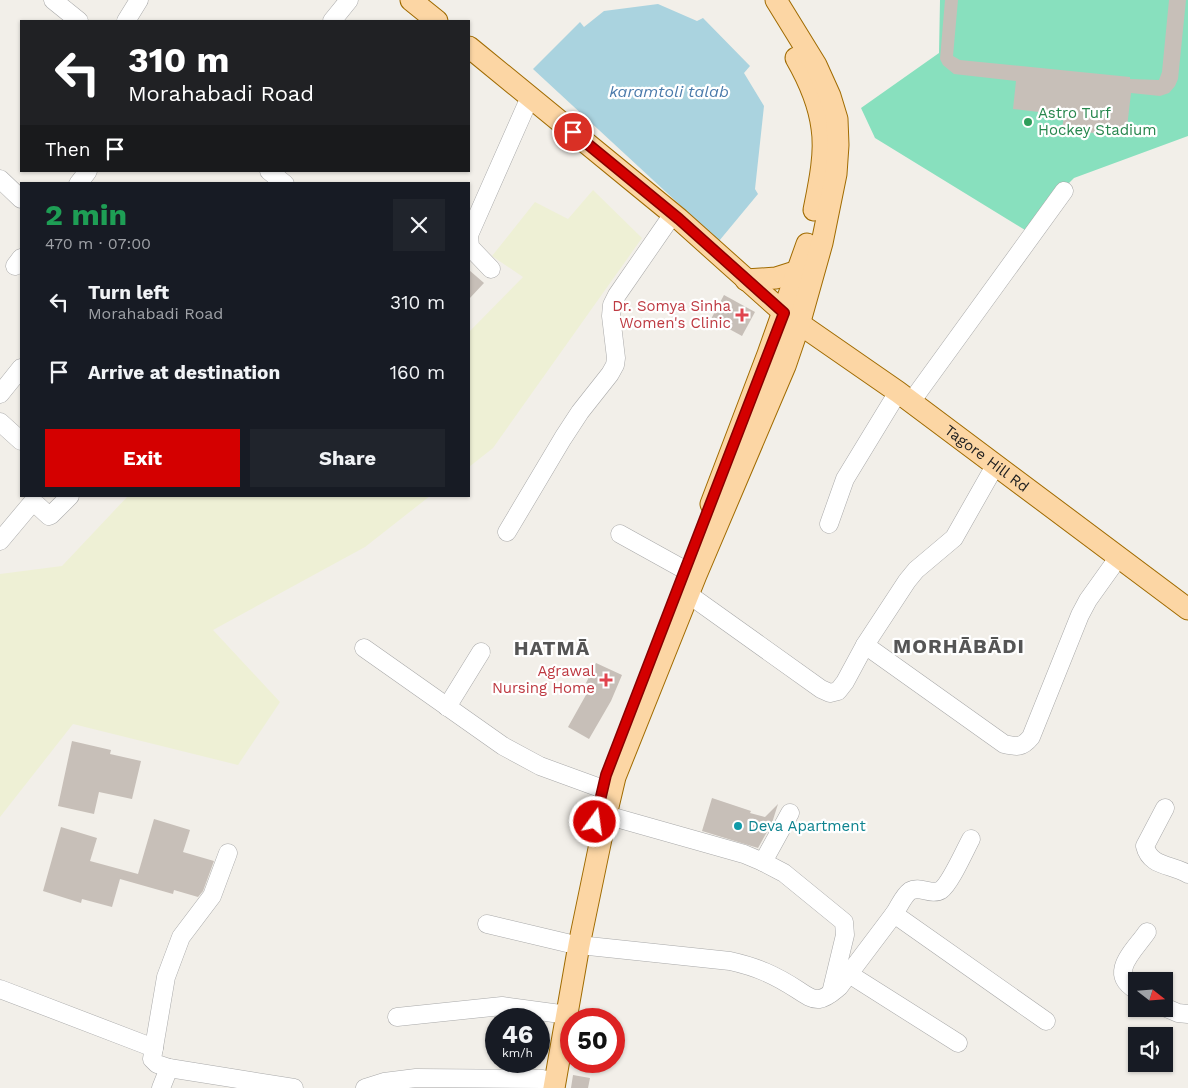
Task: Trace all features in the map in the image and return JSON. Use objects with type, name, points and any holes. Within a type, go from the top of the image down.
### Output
[{"type":"main road","points":[[411,0],[436,20]]},
{"type":"main road","points":[[562,1008],[573,944],[615,777],[688,594],[785,366],[798,271],[810,236],[817,196],[822,162],[822,128],[805,74],[780,29],[761,0]]},
{"type":"main road","points":[[573,944],[573,912],[606,775],[685,570],[822,243],[836,174],[838,145],[836,119],[830,96],[816,65],[776,0]]},
{"type":"main road","name":"Tagore Hill Rd","points":[[470,48],[673,214],[791,319],[904,397],[996,464],[1188,609]]},
{"type":"main road","points":[[746,280],[776,278],[798,271]]},
{"type":"main road","points":[[546,1085],[560,1019]]},
{"type":"street","points":[[52,0],[78,20]]},
{"type":"street","points":[[127,20],[139,0]]},
{"type":"street","points":[[333,20],[349,0]]},
{"type":"street","points":[[470,233],[530,97]]},
{"type":"street","points":[[80,182],[87,172]]},
{"type":"street","points":[[269,172],[282,182]]},
{"type":"street","points":[[0,179],[20,198]]},
{"type":"street","points":[[829,524],[845,479],[904,397],[1064,190]]},
{"type":"street","points":[[507,532],[563,438],[580,412],[610,374],[616,358],[611,316],[612,305],[616,295],[673,214]]},
{"type":"street","points":[[470,247],[491,268]]},
{"type":"street","points":[[0,394],[20,369]]},
{"type":"street","points":[[0,423],[20,440]]},
{"type":"street","points":[[688,594],[821,689],[830,693],[838,691],[906,581],[916,570],[954,538],[996,464]]},
{"type":"street","points":[[0,541],[31,504],[37,504],[48,516],[51,516],[69,497]]},
{"type":"street","points":[[620,534],[685,570]]},
{"type":"street","points":[[865,645],[1004,744],[1015,747],[1025,744],[1031,737],[1080,615],[1088,600],[1118,558]]},
{"type":"street","points":[[364,648],[522,757],[540,766],[603,789]]},
{"type":"street","points":[[447,706],[481,652]]},
{"type":"street","points":[[1165,808],[1145,846],[1147,855],[1155,862],[1188,874]]},
{"type":"street","points":[[763,862],[790,813]]},
{"type":"street","points":[[606,815],[744,854],[784,873],[844,922],[845,935],[830,994]]},
{"type":"street","points":[[487,924],[573,944],[730,961],[752,966],[776,976],[807,996],[819,999],[839,987],[911,890],[918,888],[933,892],[940,891],[947,883],[971,839]]},
{"type":"street","points":[[228,853],[212,896],[181,937],[166,977],[152,1059],[157,1064],[168,1068],[294,1088]]},
{"type":"street","points":[[894,914],[1046,1021]]},
{"type":"street","points":[[1128,986],[1123,978],[1122,972],[1125,963],[1147,932]]},
{"type":"street","points":[[849,974],[958,1043]]},
{"type":"street","points":[[0,989],[154,1048]]},
{"type":"street","points":[[396,1017],[502,1006],[560,1014]]},
{"type":"street","points":[[1173,1010],[1188,1014]]},
{"type":"street","points":[[161,1088],[168,1068]]},
{"type":"street","points":[[365,1088],[400,1079],[546,1085]]},
{"type":"green space","name":"Astro Turf Hockey Stadium","points":[[940,0],[1188,0],[1188,136],[1074,178],[1051,201],[1030,233],[875,138],[861,108],[939,53]]},
{"type":"green space","points":[[593,190],[642,238],[493,448],[470,466],[470,331],[523,277],[492,256],[535,202],[568,219]]},
{"type":"green space","points":[[127,497],[429,497],[365,547],[213,630],[280,702],[238,765],[73,724],[0,817],[0,574],[62,566]]},
{"type":"water","name":"karamtoli talab","points":[[658,4],[697,21],[703,18],[750,66],[744,73],[764,106],[755,189],[758,194],[719,241],[533,69],[580,22],[584,27],[604,11]]},
{"type":"building","points":[[945,0],[958,0],[953,56],[960,60],[1130,77],[1130,79],[1159,80],[1162,72],[1169,0],[1186,0],[1178,79],[1169,93],[1160,96],[1131,93],[1126,136],[1062,130],[1064,115],[1013,109],[1016,81],[954,74],[943,65],[940,59]]},
{"type":"building","points":[[470,271],[484,283],[470,298]]},
{"type":"building","points":[[724,295],[755,312],[742,336],[711,319]]},
{"type":"building","points":[[596,663],[622,675],[611,701],[589,739],[568,727],[591,686],[586,683]]},
{"type":"building","points":[[72,741],[111,750],[110,754],[141,761],[132,799],[99,792],[94,814],[58,806]]},
{"type":"building","name":"Deva Apartment","points":[[712,798],[765,817],[778,804],[772,823],[758,848],[702,831]]},
{"type":"building","points":[[154,819],[190,830],[183,852],[214,861],[203,891],[198,897],[174,890],[173,894],[120,879],[112,907],[82,899],[81,903],[43,891],[61,827],[97,838],[90,861],[138,874]]},
{"type":"building","points":[[573,1075],[590,1078],[588,1088],[571,1088]]},
{"type":"place","name":"Astro Turf Hockey Stadium","points":[[1028,122]]},
{"type":"place","name":"Dr. Somya Sinha Women's Clinic","points":[[742,315]]},
{"type":"place","name":"Agrawal Nursing Home","points":[[606,680]]},
{"type":"place","name":"Deva Apartment","points":[[738,826]]},
{"type":"district","name":"MORHĀBĀDI","points":[[959,646]]},
{"type":"district","name":"HATMĀ","points":[[552,648]]},
{"type":"route","points":[[573,132],[679,219],[770,303],[784,313],[606,775],[595,822]]}]
